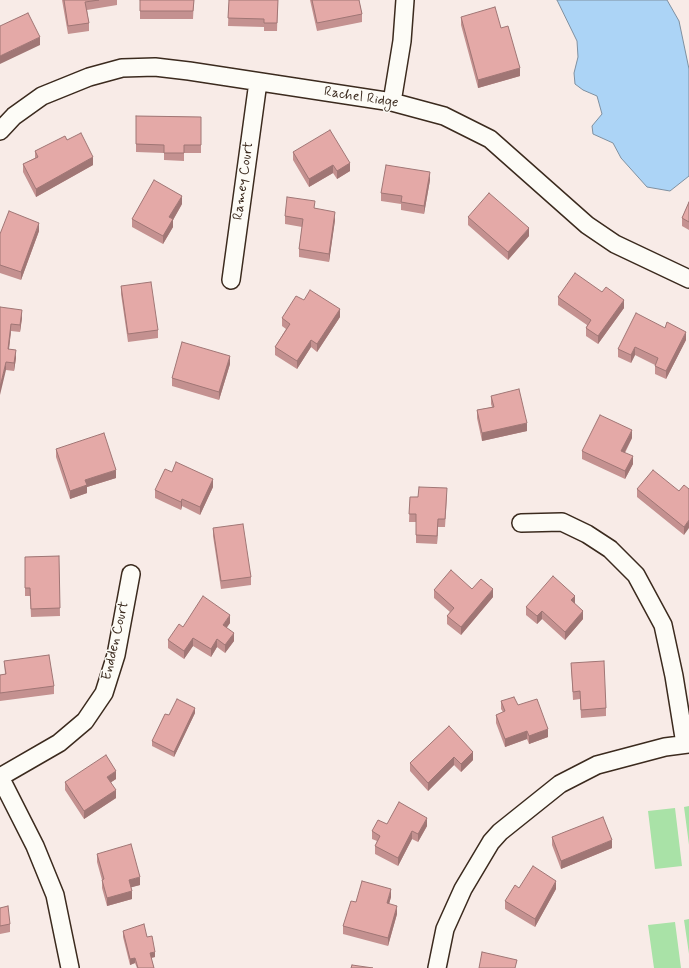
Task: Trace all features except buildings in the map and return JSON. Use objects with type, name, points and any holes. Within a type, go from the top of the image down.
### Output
[{"type":"street","points":[[392,102],[402,41],[405,0]]},
{"type":"street","name":"Rachel Ridge","points":[[0,131],[14,116],[42,96],[89,77],[122,68],[155,67],[392,102],[444,116],[490,138],[587,225],[615,244],[689,278]]},
{"type":"street","name":"Ramey Court","points":[[231,280],[258,82]]},
{"type":"street","points":[[437,968],[445,929],[463,889],[491,842],[500,832],[560,784],[597,765],[666,747],[687,744],[663,625],[636,575],[610,549],[587,534],[562,522],[521,523]]},
{"type":"street","name":"Endden Court","points":[[0,777],[59,743],[85,721],[104,693],[116,655],[131,574]]},
{"type":"street","points":[[0,777],[35,846],[55,895],[70,968]]},
{"type":"green space","points":[[689,806],[689,845],[684,807]]},
{"type":"green space","points":[[675,808],[682,866],[655,869],[648,811]]},
{"type":"green space","points":[[689,919],[689,954],[684,920]]},
{"type":"green space","points":[[675,922],[681,968],[654,968],[648,925]]},
{"type":"water","points":[[557,0],[667,0],[679,21],[689,69],[689,176],[670,191],[647,187],[621,158],[613,143],[593,134],[592,126],[602,114],[597,96],[583,90],[575,84],[574,73],[578,57],[577,41]]}]
